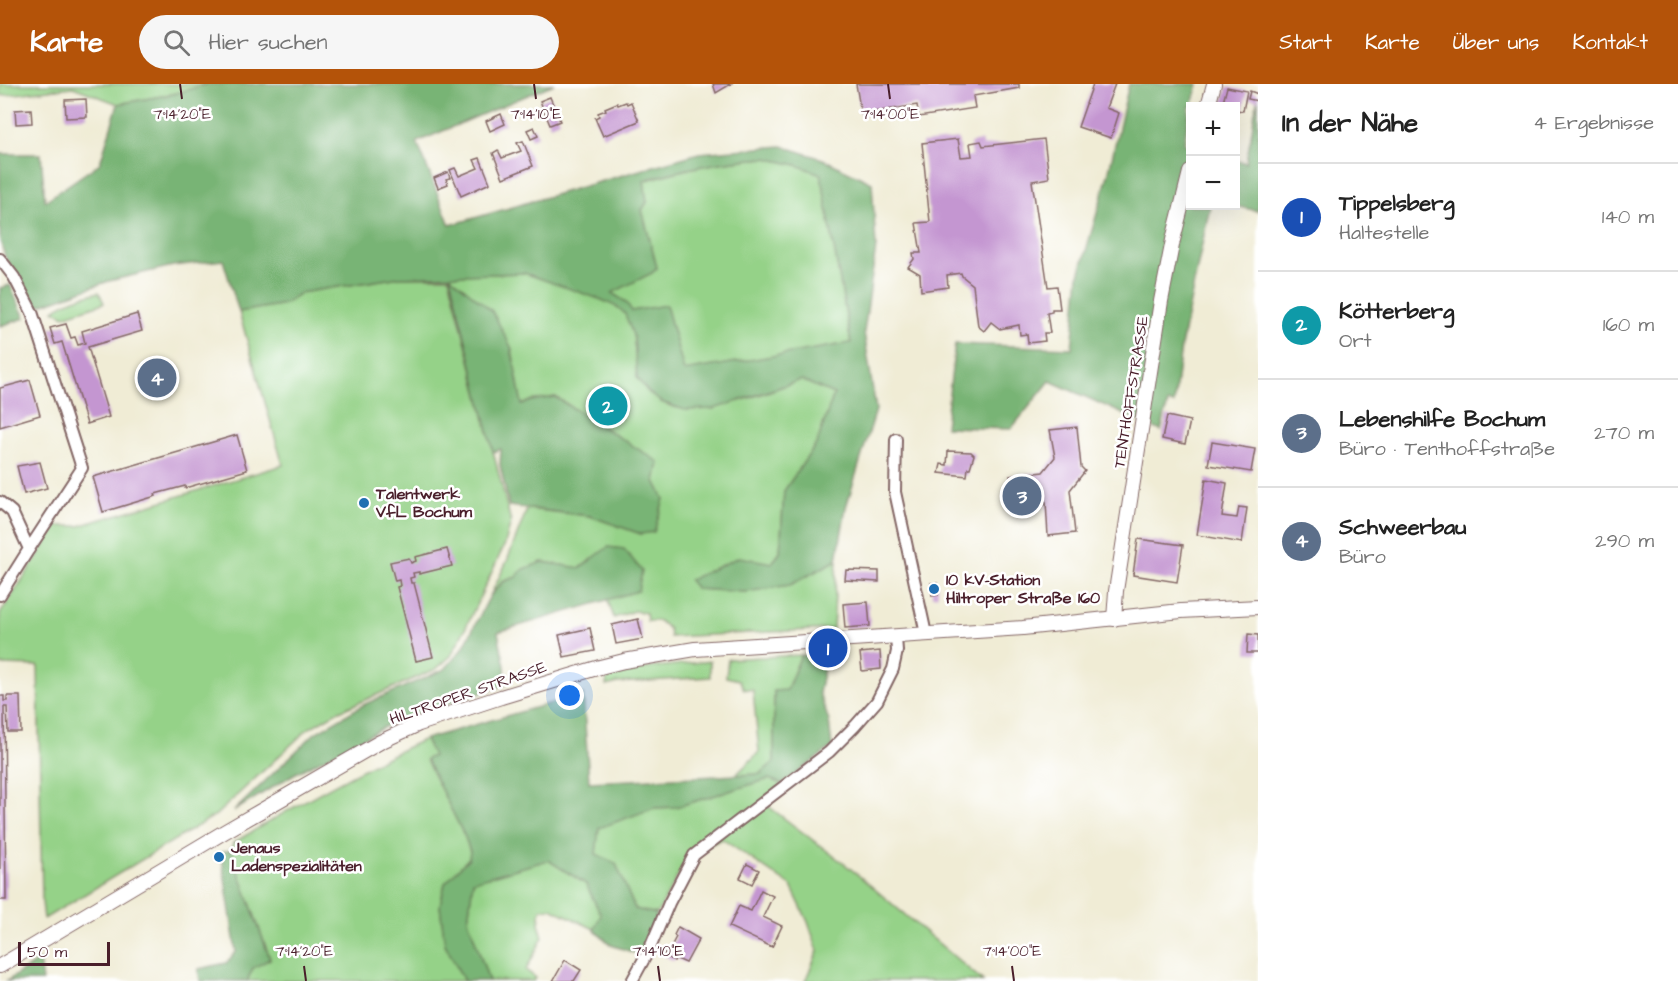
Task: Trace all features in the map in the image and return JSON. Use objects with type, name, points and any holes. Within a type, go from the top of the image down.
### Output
[{"type":"street","points":[[1209,102],[1214,84]]},
{"type":"street","name":"TENTHOFFSTRASSE","points":[[1114,619],[1116,591],[1161,301],[1173,240],[1186,191]]},
{"type":"street","points":[[0,259],[14,277],[32,312],[82,468],[0,595]]},
{"type":"street","points":[[896,439],[895,492],[926,634]]},
{"type":"street","points":[[0,502],[12,512],[29,549]]},
{"type":"street","name":"HILTROPER STRASSE","points":[[0,966],[340,763],[419,724],[600,667],[651,656],[716,647],[1023,628],[1217,608],[1258,608]]},
{"type":"street","points":[[632,981],[694,855],[829,752],[855,726],[877,701],[893,669],[897,651],[896,637]]},
{"type":"green space","points":[[0,84],[208,84],[173,94],[118,104],[73,87],[0,96]]},
{"type":"green space","points":[[208,84],[554,84],[417,142],[450,225],[699,153],[782,146],[823,159],[872,183],[876,247],[864,332],[876,410],[846,507],[837,560],[790,585],[746,592],[696,589],[689,580],[739,557],[772,563],[780,553],[784,491],[817,443],[834,394],[801,380],[714,409],[685,410],[661,402],[648,392],[637,378],[634,338],[625,314],[619,308],[524,273],[400,277],[300,293],[285,304],[239,312],[223,260],[173,266],[109,281],[38,306],[6,259],[0,241],[0,154],[41,154],[45,201],[100,163],[118,104],[173,94]],"holes":[[[766,158],[797,165],[821,174],[851,343],[684,371],[666,305],[632,311],[626,302],[612,293],[652,273],[657,268],[642,210],[647,202],[644,180],[704,166],[750,159]]]},
{"type":"green space","points":[[1129,84],[1198,84],[1193,102],[1186,102],[1184,144],[1186,145],[1186,210],[1209,210],[1181,346],[1174,404],[1168,403],[1161,431],[1050,381],[1011,429],[945,427],[955,344],[1072,348],[1079,275],[1108,175]]},
{"type":"green space","points":[[1258,96],[1258,211],[1240,207],[1240,161],[1246,163]]},
{"type":"green space","points":[[766,158],[797,165],[821,174],[851,343],[684,371],[666,305],[632,311],[612,292],[652,273],[657,268],[642,210],[647,202],[644,181],[704,166]]},
{"type":"green space","points":[[524,273],[594,296],[625,313],[633,336],[637,378],[660,401],[675,407],[711,408],[730,404],[801,380],[834,394],[817,443],[784,491],[780,552],[772,563],[738,557],[696,589],[746,592],[790,585],[837,560],[833,629],[670,637],[669,629],[659,621],[647,621],[646,613],[634,611],[614,618],[607,598],[638,591],[580,568],[542,562],[502,582],[490,596],[507,561],[527,509],[590,516],[641,534],[664,499],[655,481],[659,463],[556,397],[531,401],[522,406],[512,349],[493,314],[449,275]]},
{"type":"green space","points":[[450,276],[492,311],[511,347],[522,405],[555,397],[659,462],[655,481],[664,499],[654,532],[641,534],[590,516],[509,506],[500,465],[501,449],[493,452]]},
{"type":"green space","name":"Talentwerk VfL Bochum","points":[[400,277],[449,277],[511,522],[505,544],[451,656],[436,669],[335,713],[308,729],[216,815],[44,919],[38,666],[0,665],[0,614],[57,526],[79,526],[283,465],[239,312],[285,304],[300,293]]},
{"type":"green space","points":[[10,285],[25,318],[0,326],[0,288]]},
{"type":"green space","points":[[99,292],[104,303],[64,316],[54,310],[70,301]]},
{"type":"green space","points":[[608,547],[624,549],[642,571],[638,591],[498,632],[505,666],[506,685],[400,719],[294,774],[234,811],[315,733],[363,705],[445,669],[463,648],[490,596],[503,582],[516,577],[522,570],[542,562],[580,568]]},
{"type":"green space","points":[[801,655],[786,691],[774,691],[774,762],[760,774],[736,775],[759,752],[753,690],[744,689],[739,680],[726,677],[728,659]]},
{"type":"green space","points":[[801,655],[826,657],[819,693],[829,721],[832,747],[782,784],[769,779],[676,807],[654,808],[599,828],[596,854],[616,864],[635,909],[657,914],[641,955],[611,945],[594,929],[601,915],[586,884],[548,860],[473,881],[468,920],[489,981],[464,981],[445,944],[440,906],[445,883],[469,858],[470,851],[426,759],[433,756],[425,739],[583,694],[589,782],[760,774],[774,762],[774,691],[787,690]]},
{"type":"green space","points":[[710,661],[710,677],[618,683],[606,686],[607,678],[647,668]]},
{"type":"green space","points":[[425,739],[434,756],[426,760],[465,837],[470,852],[469,858],[445,883],[440,905],[445,944],[464,981],[247,981],[253,968],[270,959],[231,850],[233,843],[328,788]]},
{"type":"green space","points":[[769,779],[782,784],[770,794],[768,806],[851,869],[983,981],[805,981],[818,951],[808,922],[791,886],[722,839],[690,854],[657,914],[635,909],[616,864],[596,854],[598,828],[654,808],[676,807]]},
{"type":"green space","points":[[231,850],[270,959],[253,968],[247,981],[200,981],[198,969],[226,963],[236,952],[221,852]]},
{"type":"green space","points":[[548,860],[586,884],[601,915],[594,929],[551,908],[541,909],[539,924],[543,937],[526,970],[536,978],[534,981],[489,981],[468,920],[473,881]]},
{"type":"green space","points":[[39,960],[42,981],[7,981]]},
{"type":"building","points":[[713,84],[731,84],[716,93]]},
{"type":"building","points":[[856,84],[1019,84],[1019,88],[973,96],[975,108],[919,117],[917,105],[861,114]]},
{"type":"building","points":[[1093,84],[1115,84],[1106,108],[1119,113],[1111,138],[1078,127]]},
{"type":"building","points":[[1227,87],[1247,91],[1243,111],[1240,111],[1240,102],[1223,102]]},
{"type":"building","points":[[1250,91],[1258,94],[1258,101],[1248,99]]},
{"type":"building","points":[[550,97],[560,121],[550,125],[540,101]]},
{"type":"building","points":[[86,99],[87,117],[66,118],[65,100]]},
{"type":"building","points":[[626,102],[627,104],[631,102],[639,121],[603,136],[595,118],[599,116],[598,113],[617,103],[618,105]]},
{"type":"building","points":[[31,109],[32,123],[16,124],[15,110]]},
{"type":"building","points":[[501,114],[505,124],[490,131],[486,121]]},
{"type":"building","points":[[534,127],[538,136],[531,139],[527,130]]},
{"type":"building","points":[[958,139],[961,157],[972,156],[970,143],[981,141],[983,146],[1044,139],[1049,178],[1032,181],[1048,287],[1057,286],[1060,309],[1052,309],[1052,312],[1047,313],[1050,333],[1044,333],[1045,341],[1028,343],[1027,334],[1020,335],[1019,325],[1000,329],[991,322],[984,331],[978,326],[973,285],[961,273],[947,275],[948,287],[921,291],[920,274],[908,267],[914,259],[913,253],[921,253],[916,223],[930,222],[922,143]]},
{"type":"building","points":[[523,141],[533,166],[503,178],[493,153],[498,150],[502,158],[521,151],[517,143]]},
{"type":"building","points":[[480,158],[490,183],[461,196],[450,170],[455,168],[459,176],[478,168],[474,160]]},
{"type":"building","points":[[448,172],[450,178],[446,179],[448,184],[438,188],[434,178]]},
{"type":"building","points":[[137,314],[142,331],[88,347],[109,417],[87,424],[62,342],[55,344],[50,328],[66,324],[71,338],[75,337],[78,345],[85,343],[82,331]]},
{"type":"building","points":[[30,380],[40,415],[0,427],[0,388]]},
{"type":"building","points":[[1167,416],[1190,421],[1185,444],[1162,439]]},
{"type":"building","points":[[1077,427],[1081,467],[1085,471],[1070,490],[1075,533],[1048,536],[1046,502],[1041,497],[1013,503],[1010,476],[1043,472],[1055,457],[1050,430]]},
{"type":"building","points":[[237,435],[247,470],[155,494],[156,496],[103,512],[93,477]]},
{"type":"building","points":[[1212,442],[1255,449],[1251,472],[1208,465]]},
{"type":"building","points":[[948,451],[971,452],[974,455],[967,476],[939,473],[941,464],[947,465]]},
{"type":"building","points":[[40,462],[47,488],[24,494],[17,466]]},
{"type":"building","points":[[1206,479],[1227,483],[1222,516],[1237,518],[1239,507],[1247,508],[1242,543],[1197,535]]},
{"type":"building","points":[[1138,539],[1183,545],[1177,582],[1133,575]]},
{"type":"building","points":[[447,549],[452,566],[419,574],[419,572],[413,573],[414,577],[410,578],[411,583],[414,583],[433,657],[416,661],[397,587],[400,586],[399,580],[395,581],[390,562],[409,558],[411,563],[416,561],[415,557]]},
{"type":"building","points":[[846,570],[879,571],[879,582],[845,580]]},
{"type":"building","name":"10 kV-Station Hiltroper Straße 160","points":[[931,583],[937,583],[938,595],[932,596]]},
{"type":"building","points":[[868,602],[870,626],[845,628],[843,604]]},
{"type":"building","points":[[638,619],[643,639],[616,644],[612,625]]},
{"type":"building","points":[[590,628],[595,651],[564,657],[559,635]]},
{"type":"building","points":[[1248,634],[1258,635],[1258,653],[1247,653]]},
{"type":"building","points":[[880,651],[881,669],[862,671],[860,653]]},
{"type":"building","points":[[0,696],[4,696],[4,701],[7,701],[7,696],[20,696],[21,732],[8,732],[7,707],[4,707],[6,900],[0,900]]},
{"type":"building","points":[[747,864],[759,870],[752,884],[740,878]]},
{"type":"building","points":[[761,890],[773,896],[763,917],[782,926],[772,947],[729,927],[739,906],[751,911]]},
{"type":"building","points":[[678,927],[699,939],[686,963],[675,958],[674,961],[663,955],[667,954],[676,937],[674,935]]},
{"type":"building","points":[[565,960],[581,970],[574,981],[553,981]]},
{"type":"place","name":"Schweerbau","points":[[157,378]]},
{"type":"place","name":"Kötterberg","points":[[608,406]]},
{"type":"place","name":"Lebenshilfe Bochum","points":[[1022,496]]},
{"type":"place","name":"Talentwerk VfL Bochum","points":[[364,503]]},
{"type":"place","name":"10 kV-Station Hiltroper Straße 160","points":[[934,589]]},
{"type":"place","name":"Tippelsberg","points":[[828,648]]},
{"type":"place","name":"Jenaus Ladenspezialitäten","points":[[219,857]]}]
